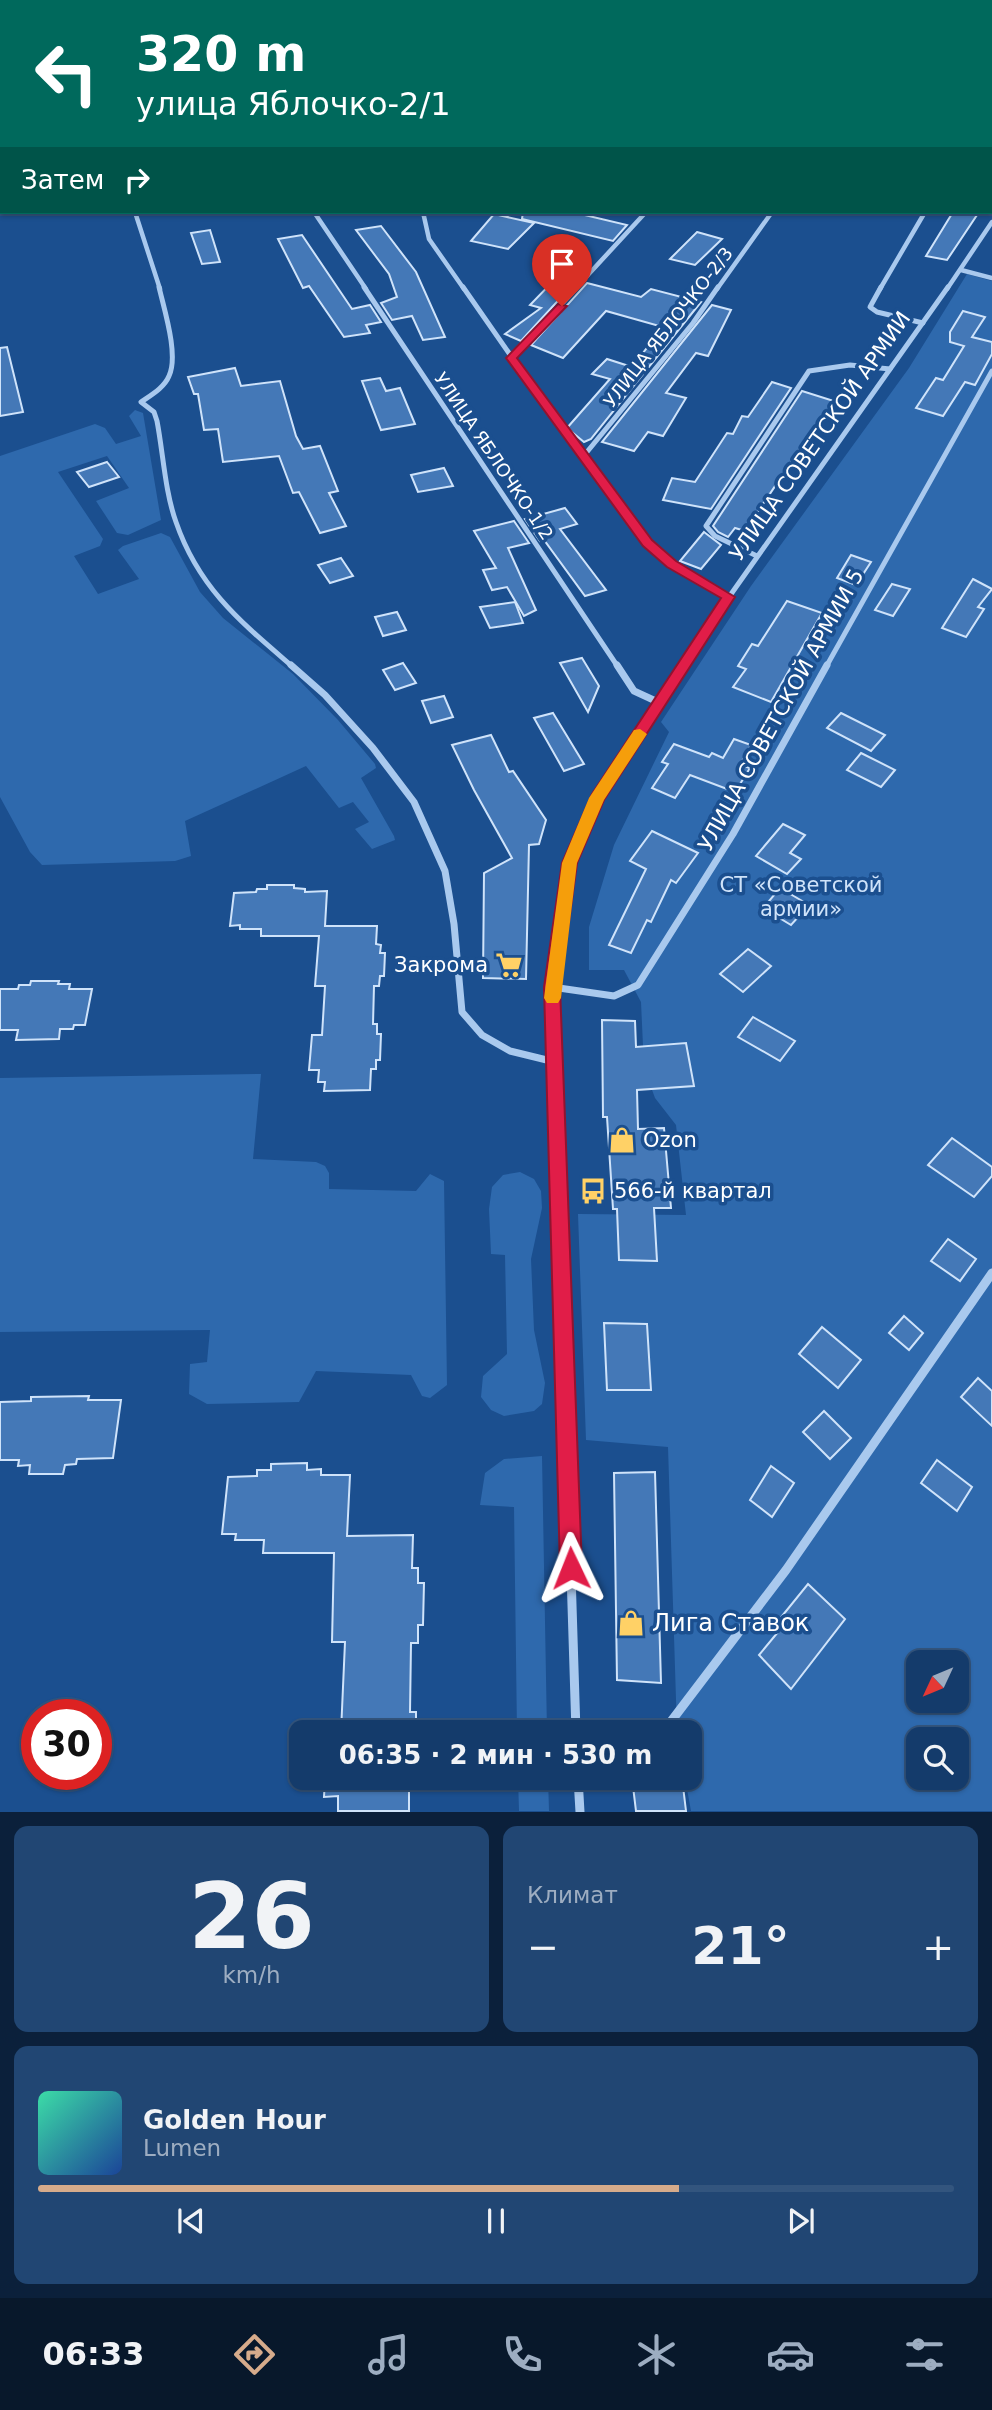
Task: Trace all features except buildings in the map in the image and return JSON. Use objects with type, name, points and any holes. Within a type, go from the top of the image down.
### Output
[{"type":"street","points":[[136,214],[143,228],[151,260],[172,367],[166,383],[141,402],[153,412],[157,421],[175,521],[194,562],[228,611],[325,695],[373,748],[414,802],[446,870],[462,1012],[482,1035],[510,1051],[555,1062]]},
{"type":"street","name":"УЛИЦА ЯБЛОЧКО-1/2","points":[[315,214],[634,691],[660,703]]},
{"type":"street","points":[[423,214],[429,239],[582,457],[647,543],[671,564],[729,597]]},
{"type":"street","points":[[512,358],[644,214]]},
{"type":"street","name":"УЛИЦА ЯБЛОЧКО-2/3","points":[[582,457],[693,323],[771,214]]},
{"type":"street","points":[[923,323],[877,312],[870,307],[924,214]]},
{"type":"street","name":"УЛИЦА СОВЕТСКОЙ АРМИИ","points":[[576,1720],[552,987],[569,863],[597,798],[729,597],[961,270],[992,222]]},
{"type":"street","points":[[961,270],[992,278]]},
{"type":"street","points":[[757,556],[715,536],[706,526],[809,371],[823,367],[865,364],[890,369]]},
{"type":"street","name":"УЛИЦА СОВЕТСКОЙ АРМИИ 5","points":[[552,987],[614,996],[638,985],[654,963],[733,834],[992,371]]},
{"type":"street","points":[[672,1720],[786,1570],[992,1272]]},
{"type":"street","points":[[579,1790],[580,1811]]},
{"type":"green space","name":"СТ «Советской армии»","points":[[967,274],[992,281],[992,1811],[691,1811],[687,1790],[702,1790],[702,1720],[677,1720],[668,1447],[586,1440],[578,1214],[686,1215],[676,1125],[655,1098],[644,1068],[641,1002],[624,970],[589,970],[589,927],[614,845],[669,732],[661,722],[751,586],[909,368]]},
{"type":"green space","points":[[135,410],[143,413],[161,520],[128,535],[117,533],[96,501],[129,488],[107,456],[58,472],[103,539],[100,546],[74,556],[98,594],[139,579],[118,550],[123,546],[161,533],[170,537],[200,592],[223,618],[293,674],[338,720],[375,764],[376,768],[361,778],[395,840],[372,849],[355,829],[369,822],[353,802],[339,808],[306,766],[185,821],[191,856],[175,861],[42,865],[30,852],[0,797],[0,456],[95,424],[105,428],[116,444],[141,436],[129,416]]},
{"type":"green space","points":[[261,1074],[253,1159],[316,1162],[325,1166],[329,1173],[329,1189],[416,1191],[430,1174],[444,1181],[447,1385],[430,1398],[422,1396],[411,1375],[316,1371],[299,1402],[207,1404],[189,1394],[190,1364],[207,1362],[210,1330],[0,1332],[0,1078]]},
{"type":"green space","points":[[520,1172],[534,1179],[541,1191],[542,1208],[531,1259],[534,1330],[545,1383],[542,1404],[534,1411],[504,1416],[491,1410],[481,1397],[483,1376],[507,1354],[505,1255],[491,1254],[489,1209],[492,1187],[503,1175]]},
{"type":"green space","points":[[542,1456],[547,1720],[517,1720],[514,1507],[480,1505],[485,1473],[504,1459]]},
{"type":"green space","points":[[518,1790],[548,1790],[549,1811],[519,1811]]},
{"type":"slow traffic","points":[[553,998],[552,987],[569,863],[597,798],[640,734]]},
{"type":"place","name":"Закрома","points":[[509,965]]},
{"type":"place","name":"Ozon","points":[[622,1140]]},
{"type":"place","name":"566-й квартал","points":[[593,1191]]},
{"type":"place","name":"Лига Ставок","points":[[631,1623]]},
{"type":"route","points":[[562,306],[512,358],[647,543],[671,564],[729,597],[597,798],[569,863],[552,987],[571,1568]]}]
